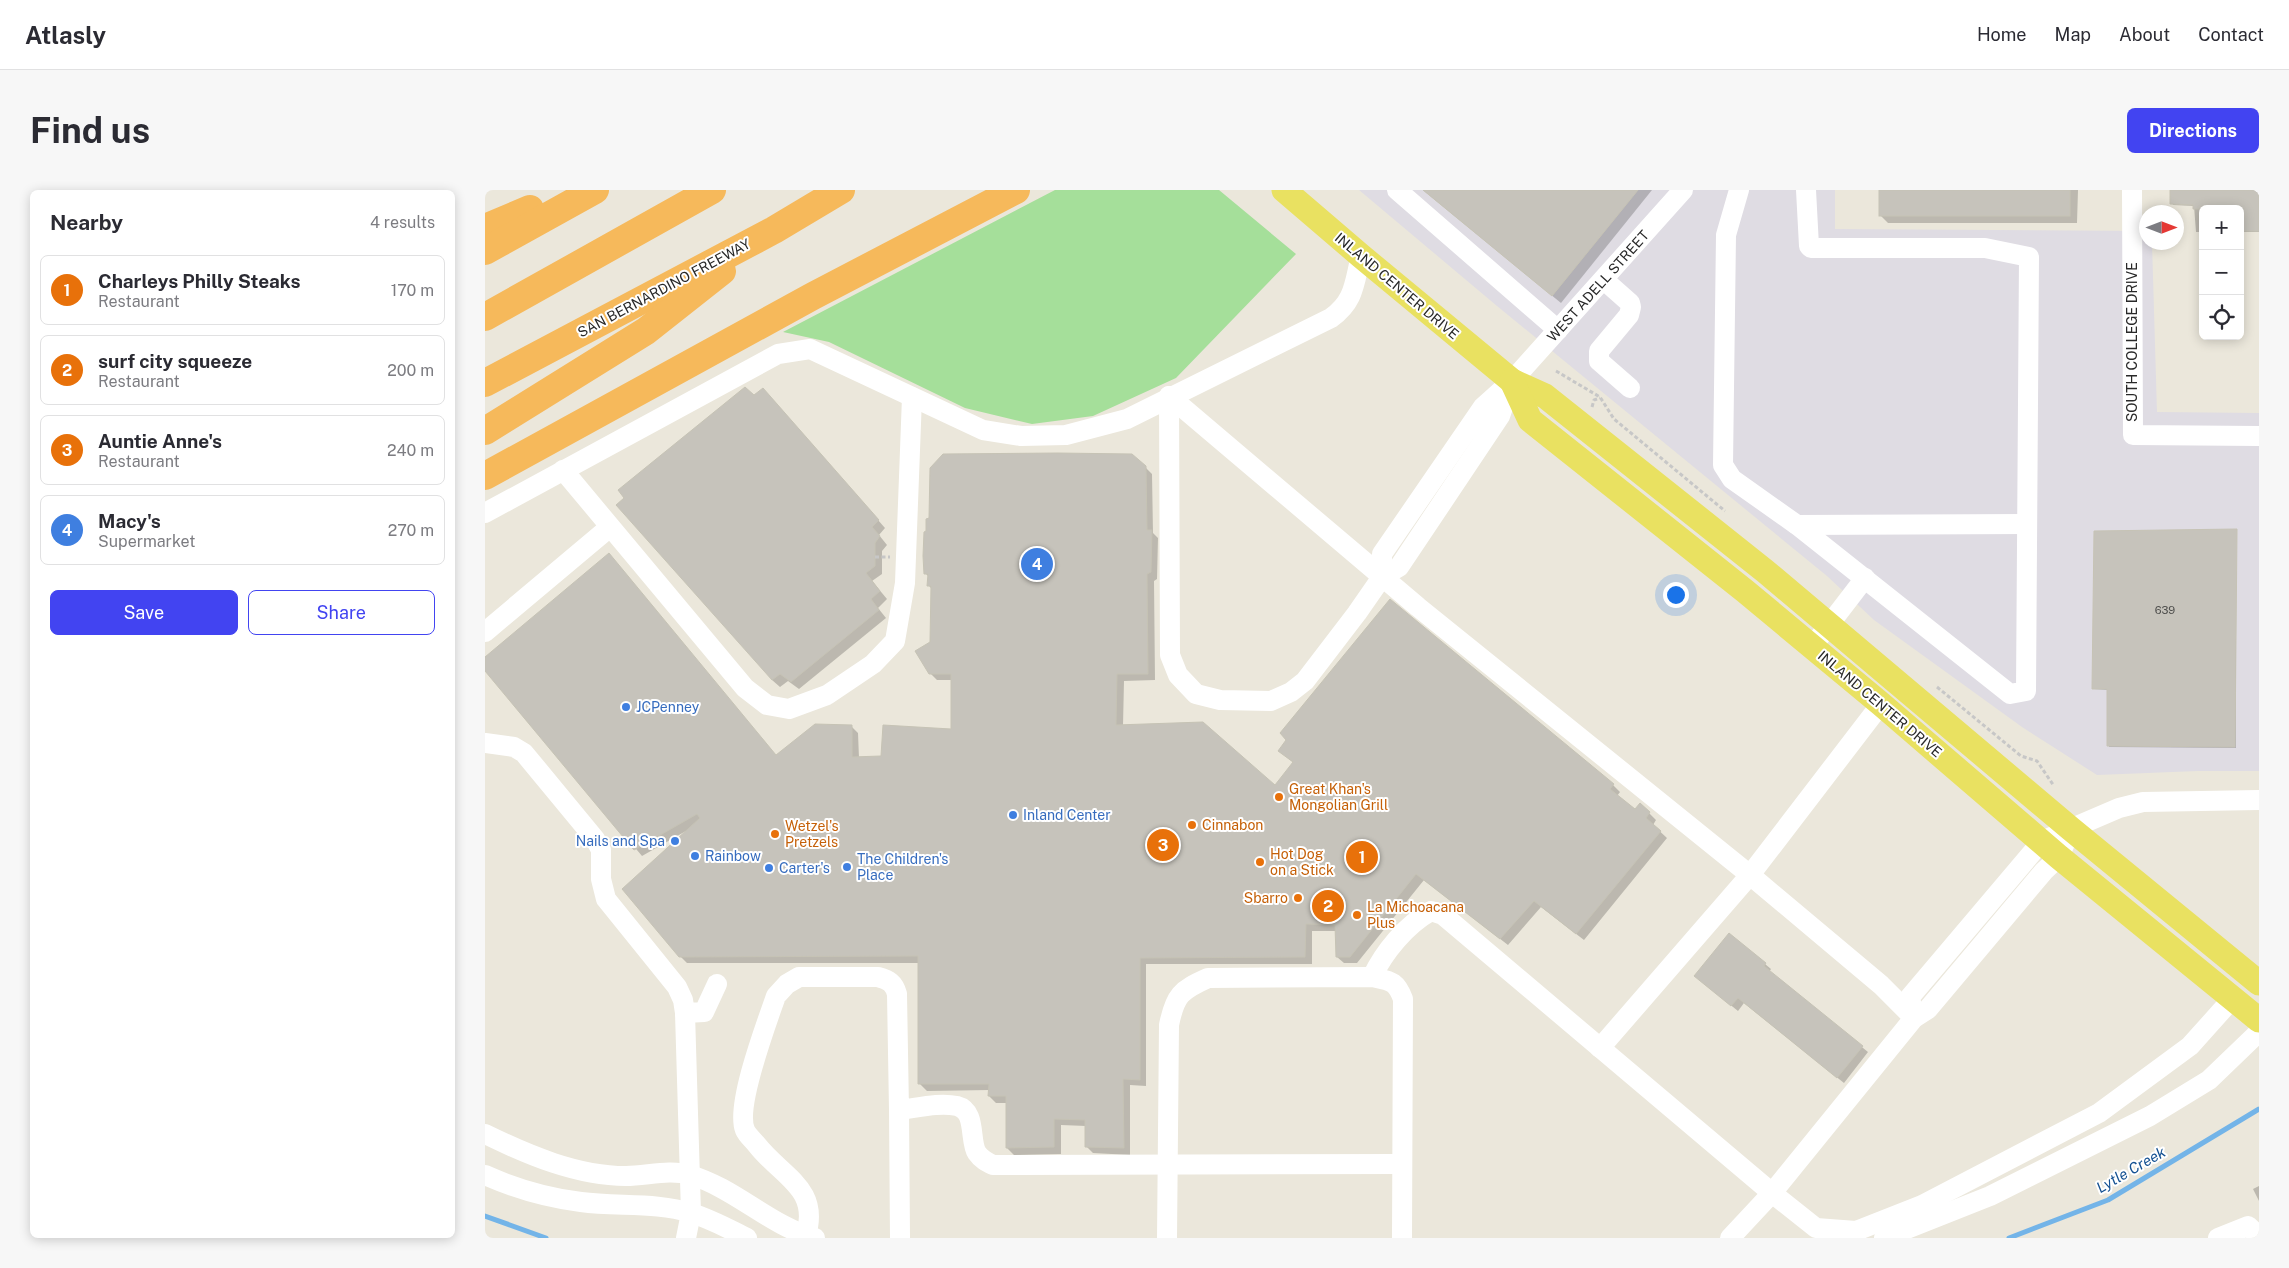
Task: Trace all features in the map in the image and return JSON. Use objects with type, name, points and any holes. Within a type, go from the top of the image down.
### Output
[{"type":"highway","points":[[485,228],[579,190]]},
{"type":"highway","points":[[485,251],[595,190]]},
{"type":"highway","points":[[485,317],[712,190]]},
{"type":"highway","name":"SAN BERNARDINO FREEWAY","points":[[485,383],[774,230],[841,190]]},
{"type":"highway","points":[[485,476],[813,296],[1015,190]]},
{"type":"highway","points":[[485,431],[646,331],[774,230]]},
{"type":"main road","name":"INLAND CENTER DRIVE","points":[[1284,190],[1512,382],[1545,396],[1830,625],[2071,829],[2259,983]]},
{"type":"main road","name":"INLAND CENTER DRIVE","points":[[1512,382],[1530,420],[1812,647],[2050,849],[2259,1020]]},
{"type":"street","points":[[1397,190],[1558,330]]},
{"type":"street","name":"WEST ADELL STREET","points":[[1512,382],[1683,190]]},
{"type":"street","points":[[1739,190],[1726,235],[1723,466],[1732,479],[1797,525],[2010,694],[2026,691],[2029,257],[1985,248],[1811,248],[1809,246],[1806,190]]},
{"type":"street","name":"SOUTH COLLEGE DRIVE","points":[[2132,190],[2133,435],[2259,436]]},
{"type":"street","points":[[485,513],[777,354],[810,348],[983,430],[1021,436],[1066,435],[1097,428],[1127,419],[1169,396],[1331,318],[1344,309],[1349,300],[1361,256]]},
{"type":"street","points":[[1604,280],[1630,303],[1631,308],[1629,315],[1599,351],[1599,361],[1630,388]]},
{"type":"street","points":[[1169,396],[1170,655],[1178,675],[1196,694],[1220,700],[1271,701],[1291,692],[1305,681],[1382,577],[1399,567],[1499,416],[1512,382]]},
{"type":"street","points":[[1169,396],[1382,577],[1750,875],[1881,985],[1914,1018]]},
{"type":"street","points":[[563,470],[745,688],[767,705],[789,709],[827,695],[873,664],[895,641],[905,583],[912,397]]},
{"type":"street","points":[[1797,525],[2027,524]]},
{"type":"street","points":[[485,632],[611,526]]},
{"type":"street","points":[[1812,647],[1865,578]]},
{"type":"street","points":[[1600,1048],[1750,875],[1881,704]]},
{"type":"street","points":[[485,743],[514,747],[525,754],[595,839],[601,850],[601,879],[606,899],[677,987],[683,1000],[685,1013],[689,1224]]},
{"type":"street","points":[[1914,1018],[1910,997],[2071,829],[2119,808],[2143,802],[2259,800]]},
{"type":"street","points":[[1372,977],[1380,960],[1417,918],[1431,911],[1443,915],[1816,1228],[1856,1231],[1922,1205],[2099,1113],[2189,1046],[2233,998]]},
{"type":"street","points":[[811,1237],[807,1200],[799,1188],[763,1152],[745,1130],[743,1117],[745,1097],[772,1008],[777,996],[787,984],[799,977],[878,977],[889,980],[895,986],[898,1009],[900,1238]]},
{"type":"street","points":[[1167,1238],[1169,1025],[1173,1004],[1187,987],[1208,978],[1372,977],[1390,981],[1398,986],[1403,999],[1402,1238]]},
{"type":"street","points":[[685,1013],[704,1012],[717,984]]},
{"type":"street","points":[[1730,1238],[1772,1192],[1914,1018]]},
{"type":"street","points":[[1884,1238],[1990,1196],[2150,1116],[2209,1080],[2259,1032]]},
{"type":"street","points":[[899,1110],[930,1106],[958,1106],[966,1112],[971,1122],[973,1144],[977,1153],[983,1160],[993,1165],[1402,1164]]},
{"type":"street","points":[[485,1134],[523,1152],[597,1174],[626,1176],[669,1173],[689,1175],[713,1184],[773,1219],[811,1237]]},
{"type":"street","points":[[485,1175],[535,1192],[580,1202],[662,1208],[689,1224],[717,1223],[747,1238]]},
{"type":"street","points":[[2218,1238],[2248,1226],[2259,1236]]},
{"type":"path","points":[[1597,414],[1592,409],[1592,404],[1594,400],[1600,397]]},
{"type":"path","points":[[1607,418],[1614,418]]},
{"type":"shaded area","points":[[1359,190],[1835,190],[1835,229],[2139,231],[2139,250],[2152,250],[2157,412],[2259,413],[2259,771],[2198,771],[2097,775],[2022,727],[1874,620],[1827,576],[1497,306]]},
{"type":"green space","points":[[1055,190],[1219,190],[1296,254],[1176,378],[1093,416],[1032,424],[965,408],[829,342],[783,332]]},
{"type":"building","points":[[1423,190],[1638,190],[1552,296]]},
{"type":"building","points":[[1879,190],[2070,190],[2070,216],[1879,216]]},
{"type":"building","points":[[2170,190],[2259,190],[2259,231],[2244,231],[2244,205],[2199,205],[2199,209],[2193,209],[2193,205],[2170,204]]},
{"type":"building","points":[[745,387],[754,395],[763,388],[879,520],[872,527],[880,536],[875,543],[875,566],[866,573],[880,591],[871,599],[879,610],[791,682],[780,674],[772,680],[616,505],[624,498],[618,490]]},
{"type":"building","points":[[943,454],[1132,454],[1146,466],[1147,530],[1152,530],[1151,572],[1147,574],[1148,674],[1117,674],[1116,725],[1203,722],[1275,785],[1293,762],[1278,751],[1286,740],[1280,733],[1390,599],[1614,784],[1610,789],[1635,809],[1640,803],[1650,812],[1646,818],[1661,831],[1576,934],[1534,901],[1500,939],[1416,874],[1350,957],[1336,957],[1335,925],[1306,924],[1305,957],[1140,958],[1140,1080],[1123,1079],[1124,1148],[1085,1147],[1085,1120],[1054,1119],[1054,1147],[1006,1148],[1006,1096],[988,1096],[989,1084],[918,1084],[918,956],[679,957],[622,889],[700,818],[697,814],[634,850],[485,671],[485,657],[609,553],[776,755],[815,724],[852,725],[852,757],[881,756],[883,725],[951,729],[951,674],[929,674],[915,651],[930,642],[931,586],[927,586],[928,574],[924,574],[923,556],[926,519],[929,518],[930,468]]},
{"type":"building","points":[[2237,529],[2235,747],[2107,746],[2107,689],[2092,689],[2094,531]]},
{"type":"building","points":[[1729,933],[1766,963],[1764,966],[1863,1046],[1837,1078],[1738,998],[1731,1006],[1694,976]]},
{"type":"waterway","name":"Lytle Creek","points":[[2009,1238],[2108,1200],[2259,1109]]},
{"type":"waterway","name":"Lytle Creek","points":[[485,1216],[546,1238]]},
{"type":"place","name":"Macy's","points":[[1037,564]]},
{"type":"place","name":"JCPenney","points":[[626,707]]},
{"type":"place","name":"Great Khan's Mongolian Grill","points":[[1279,797]]},
{"type":"place","name":"Inland Center","points":[[1013,815]]},
{"type":"place","name":"Cinnabon","points":[[1192,825]]},
{"type":"place","name":"Wetzel's Pretzels","points":[[775,834]]},
{"type":"place","name":"Nails and Spa","points":[[675,841]]},
{"type":"place","name":"Auntie Anne's","points":[[1163,845]]},
{"type":"place","name":"Rainbow","points":[[695,856]]},
{"type":"place","name":"Charleys Philly Steaks","points":[[1362,857]]},
{"type":"place","name":"Hot Dog on a Stick","points":[[1260,862]]},
{"type":"place","name":"The Children's Place","points":[[847,867]]},
{"type":"place","name":"Carter's","points":[[769,868]]},
{"type":"place","name":"Sbarro","points":[[1298,898]]},
{"type":"place","name":"surf city squeeze","points":[[1328,906]]},
{"type":"place","name":"La Michoacana Plus","points":[[1357,915]]}]
